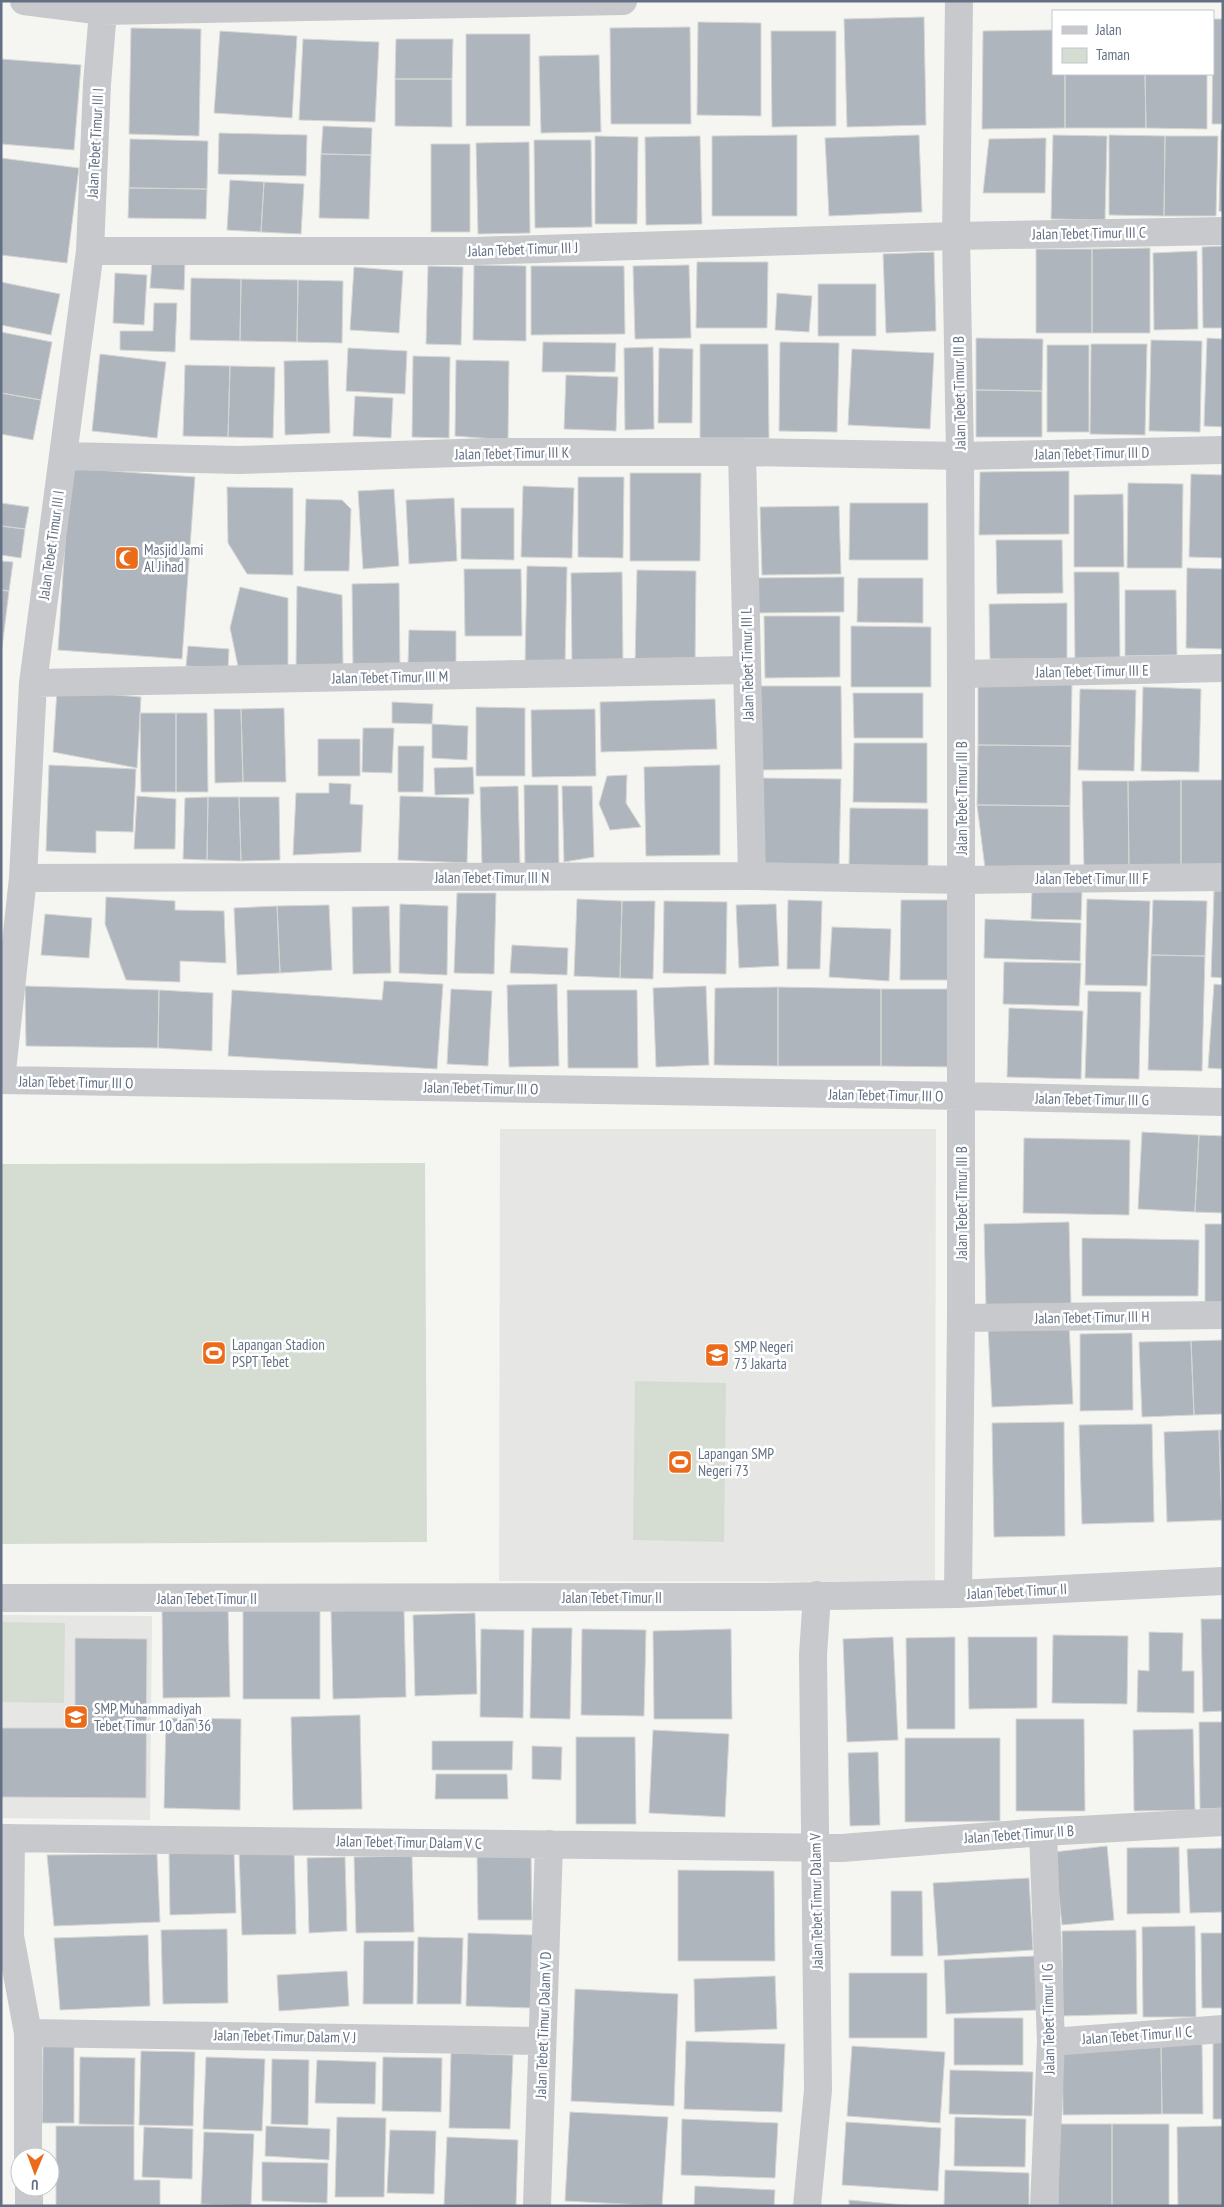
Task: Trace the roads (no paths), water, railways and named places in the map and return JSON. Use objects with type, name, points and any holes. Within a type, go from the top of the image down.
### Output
[{"type":"street","points":[[24,1],[103,11],[176,6],[623,1]]},
{"type":"street","name":"Jalan Tebet Timur III B","points":[[958,1594],[961,1318],[961,674],[956,236],[959,1]]},
{"type":"street","name":"Jalan Tebet Timur III I","points":[[1,1080],[23,878],[33,683],[90,251],[97,84],[103,11]]},
{"type":"street","name":"Jalan Tebet Timur III C","points":[[956,236],[1223,231]]},
{"type":"street","name":"Jalan Tebet Timur III J","points":[[90,251],[474,251],[956,236]]},
{"type":"street","name":"Jalan Tebet Timur III D","points":[[960,456],[1223,450]]},
{"type":"street","name":"Jalan Tebet Timur III K","points":[[64,456],[240,460],[490,452],[742,452],[960,456]]},
{"type":"street","name":"Jalan Tebet Timur III L","points":[[742,452],[752,876]]},
{"type":"street","name":"Jalan Tebet Timur III E","points":[[961,674],[1223,668]]},
{"type":"street","name":"Jalan Tebet Timur III M","points":[[33,683],[747,670]]},
{"type":"street","name":"Jalan Tebet Timur III N","points":[[23,878],[752,876],[961,880]]},
{"type":"street","name":"Jalan Tebet Timur III F","points":[[961,880],[1223,877]]},
{"type":"street","name":"Jalan Tebet Timur III O","points":[[1,1080],[961,1096]]},
{"type":"street","name":"Jalan Tebet Timur III G","points":[[961,1096],[1223,1102]]},
{"type":"street","name":"Jalan Tebet Timur III H","points":[[961,1318],[1223,1315]]},
{"type":"street","name":"Jalan Tebet Timur II","points":[[1,1598],[958,1594],[1223,1581]]},
{"type":"street","name":"Jalan Tebet Timur Dalam V","points":[[806,2206],[818,2090],[812,1655],[817,1595]]},
{"type":"street","name":"Jalan Tebet Timur II B","points":[[816,1848],[842,1848],[1043,1832],[1223,1822]]},
{"type":"street","name":"Jalan Tebet Timur II G","points":[[1043,1832],[1051,2042],[1044,2206]]},
{"type":"street","points":[[6,1838],[10,1936],[28,2033],[28,2147]]},
{"type":"street","name":"Jalan Tebet Timur Dalam V C","points":[[6,1838],[816,1848]]},
{"type":"street","name":"Jalan Tebet Timur Dalam V D","points":[[537,2206],[549,1844]]},
{"type":"street","name":"Jalan Tebet Timur II C","points":[[1051,2042],[1223,2029]]},
{"type":"street","name":"Jalan Tebet Timur Dalam V J","points":[[28,2033],[542,2041]]},
{"type":"place","name":"Masjid Jami Al Jihad","points":[[127,558]]},
{"type":"place","name":"Lapangan Stadion PSPT Tebet","points":[[214,1353]]},
{"type":"place","name":"SMP Negeri 73 Jakarta","points":[[717,1355]]},
{"type":"place","name":"Lapangan SMP Negeri 73","points":[[680,1462]]},
{"type":"place","name":"SMP Muhammadiyah Tebet Timur 10 dan 36","points":[[76,1717]]}]
